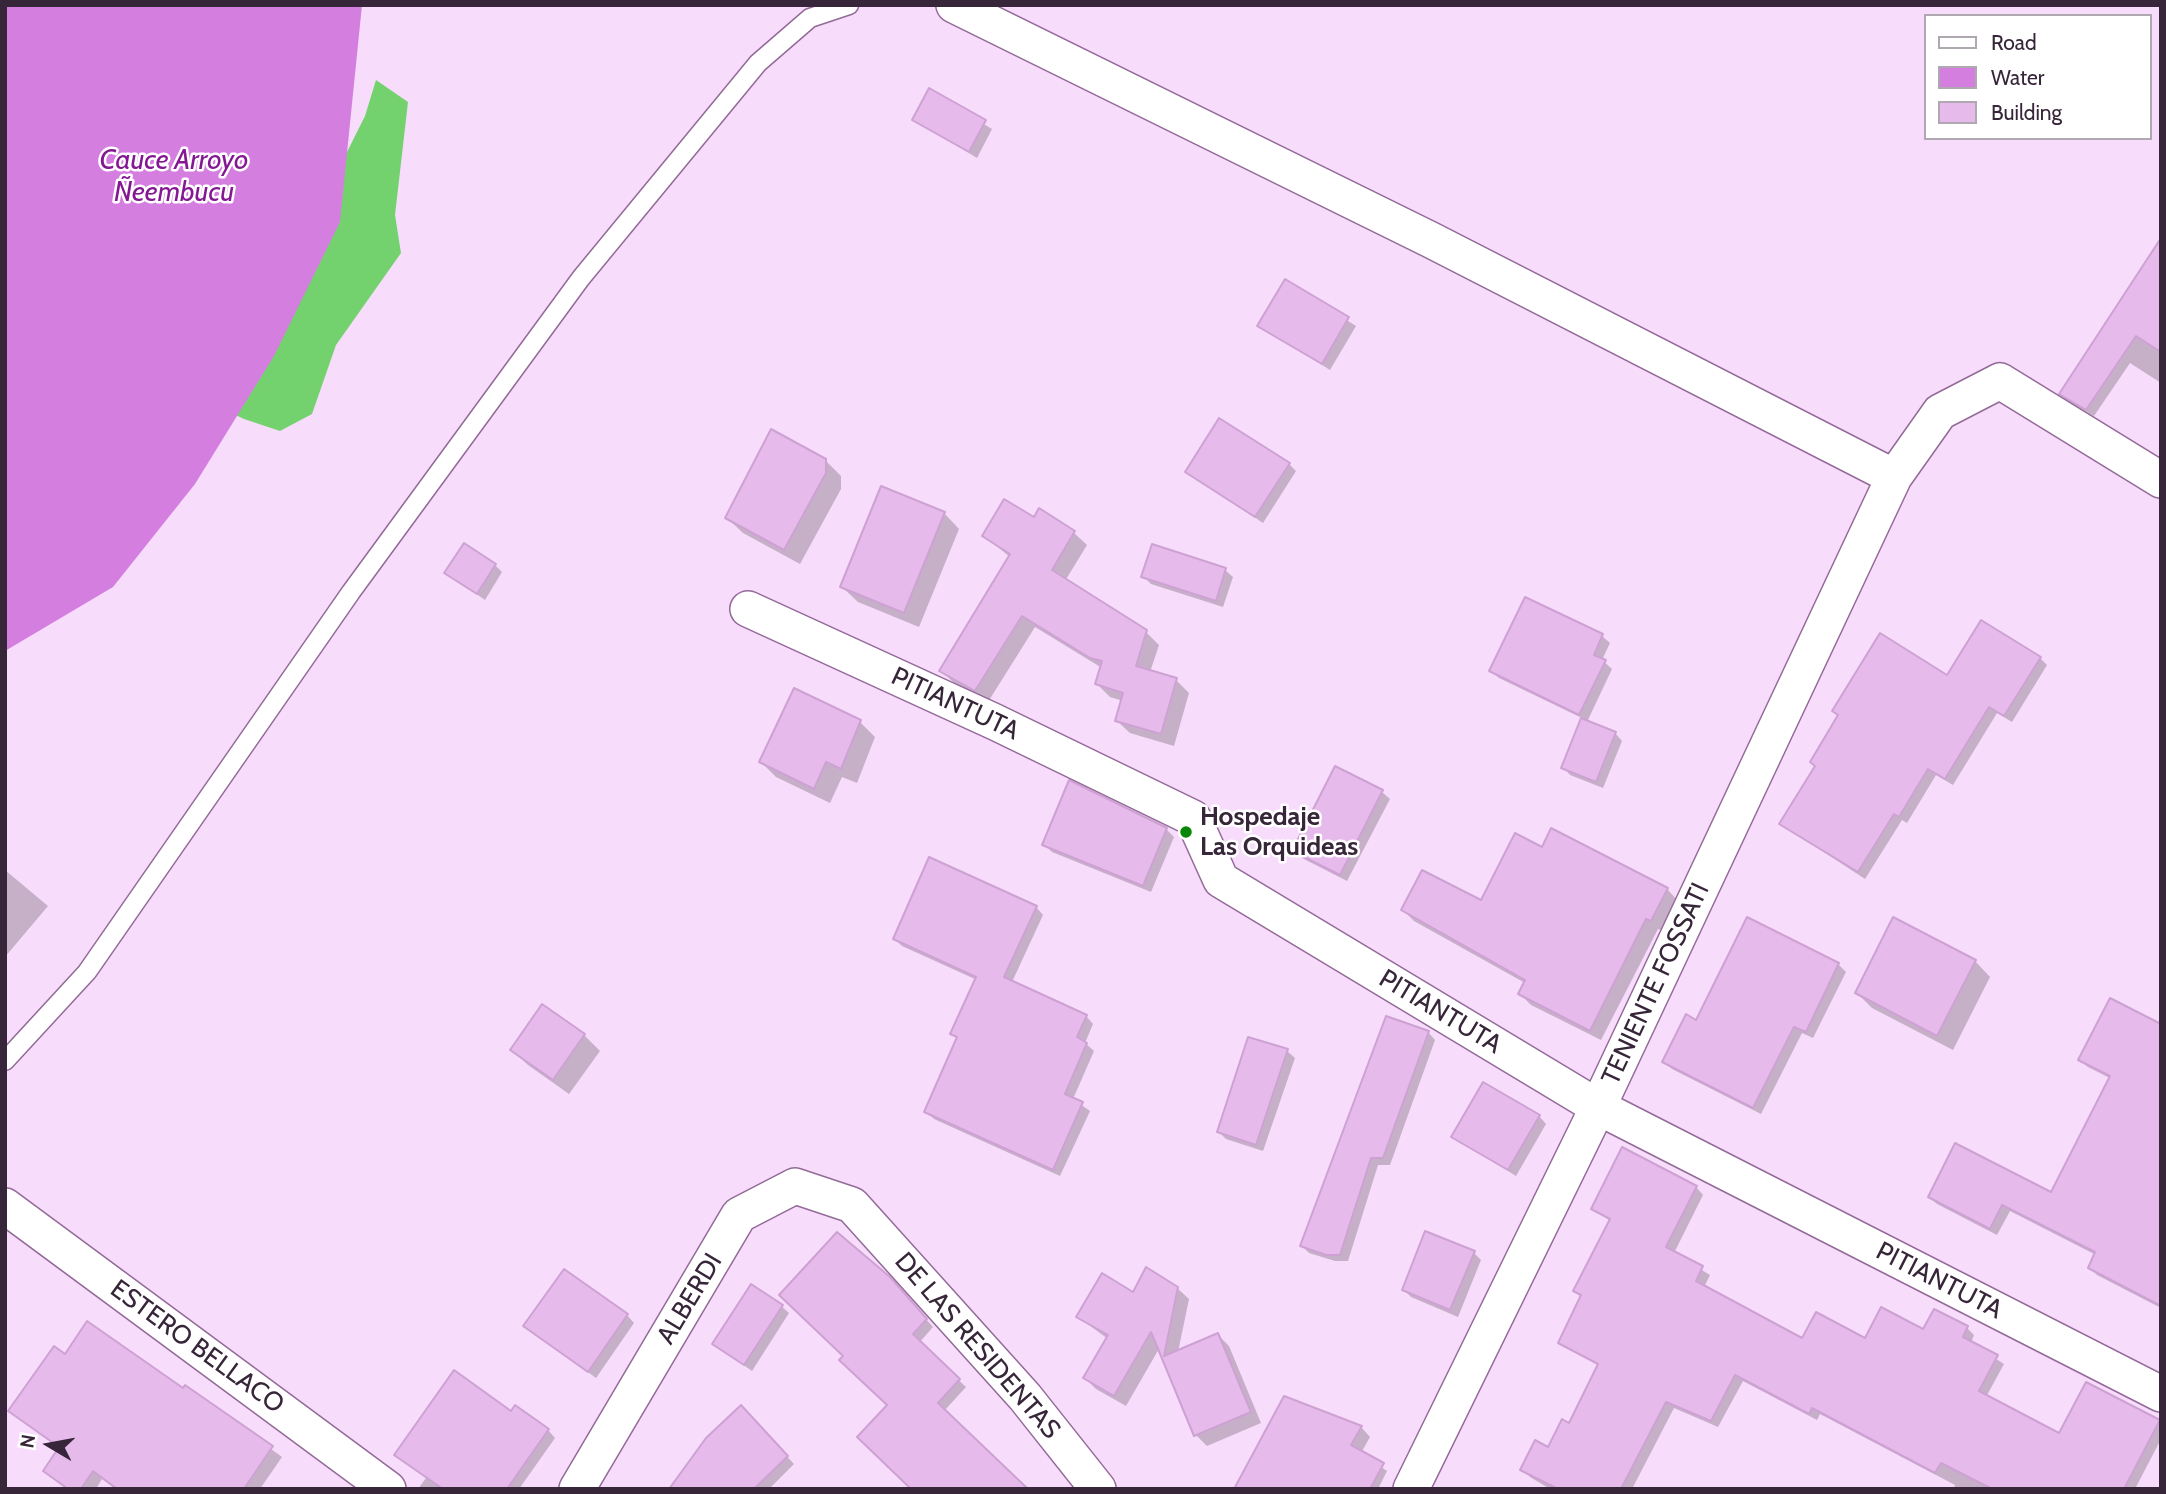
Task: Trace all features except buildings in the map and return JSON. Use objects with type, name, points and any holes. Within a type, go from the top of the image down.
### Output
[{"type":"street","points":[[954,5],[1443,247],[1894,477]]},
{"type":"street","name":"TENIENTE FOSSATI","points":[[1411,1489],[1598,1107],[1894,477],[1940,412],[2000,381],[2161,480]]},
{"type":"street","name":"PITIANTUTA","points":[[748,609],[995,722],[1193,818],[1221,880],[1598,1107],[2161,1394]]},
{"type":"street","name":"ALBERDI","points":[[577,1489],[739,1215],[795,1186],[852,1205]]},
{"type":"street","name":"DE LAS RESIDENTAS","points":[[852,1205],[1025,1397],[1098,1489]]},
{"type":"street","name":"ESTERO BELLACO","points":[[5,1206],[388,1489]]},
{"type":"lane","points":[[5,1061],[87,972],[351,592],[581,278],[758,63],[810,18],[849,5]]},
{"type":"green space","points":[[5,5],[342,162],[365,116],[376,80],[408,102],[395,215],[401,253],[336,345],[312,414],[280,431],[244,419],[5,305]]},
{"type":"water","name":"Cauce Arroyo Ñeembucu","points":[[5,5],[362,5],[340,222],[274,356],[195,484],[113,587],[5,651]]},
{"type":"place","name":"Hospedaje Las Orquideas","points":[[1186,832]]}]
